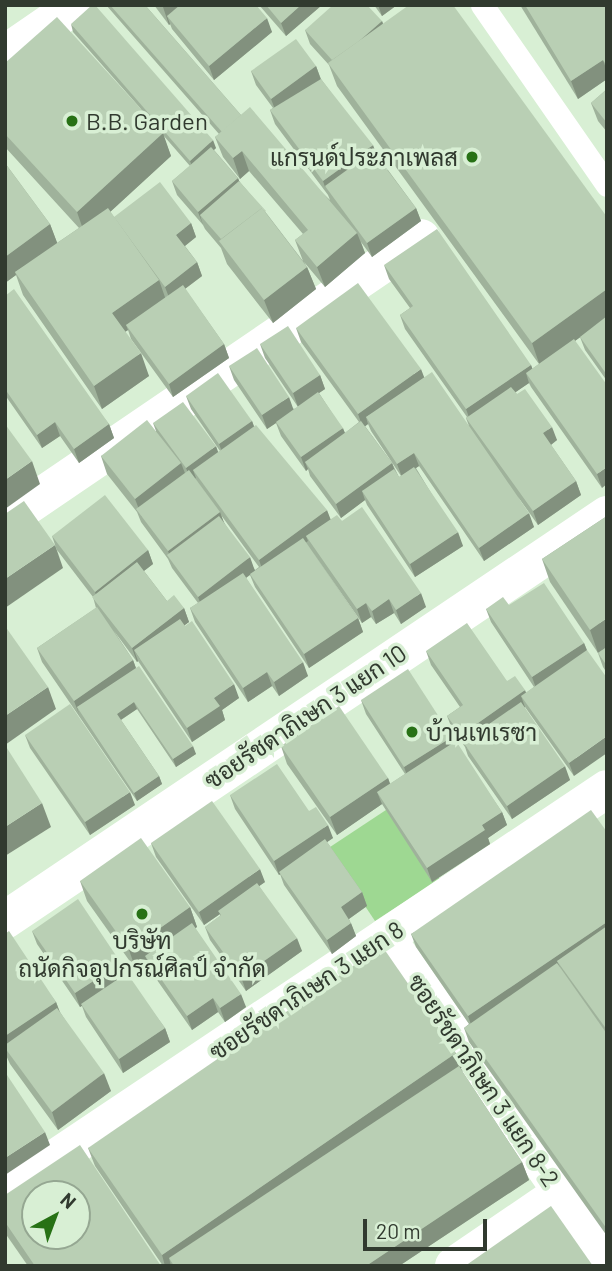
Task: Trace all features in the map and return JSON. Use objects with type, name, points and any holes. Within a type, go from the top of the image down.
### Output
[{"type":"street","points":[[5,54],[76,5]]},
{"type":"street","points":[[5,521],[421,238]]},
{"type":"street","name":"ซอยรัชดาภิเษก 3 แยก 10","points":[[5,920],[607,515]]},
{"type":"street","name":"ซอยรัชดาภิเษก 3 แยก 8","points":[[5,1192],[386,937],[604,797]]},
{"type":"street","name":"ซอยรัชดาภิเษก 3 แยก 8-2","points":[[386,937],[607,1257]]},
{"type":"street","points":[[454,1266],[561,1193]]},
{"type":"lane","points":[[482,5],[607,185]]},
{"type":"green space","points":[[392,806],[440,879],[375,921],[327,849]]},
{"type":"building","points":[[95,5],[213,140],[190,161],[71,24]]},
{"type":"building","points":[[110,5],[145,5],[241,115],[222,132]]},
{"type":"building","points":[[180,5],[256,5],[267,18],[209,66],[167,16]]},
{"type":"building","points":[[266,5],[301,5],[281,23]]},
{"type":"building","points":[[333,5],[367,5],[382,21],[332,60],[305,30]]},
{"type":"building","name":"แกรนด์ประภาเพลส","points":[[409,5],[453,5],[607,217],[607,289],[532,343],[328,63]]},
{"type":"building","points":[[525,5],[607,5],[607,66],[603,60],[571,81]]},
{"type":"building","name":"B.B. Garden","points":[[57,17],[163,133],[77,212],[5,134],[5,63]]},
{"type":"building","points":[[296,39],[316,66],[271,99],[251,71]]},
{"type":"building","points":[[321,79],[373,145],[323,181],[270,110]]},
{"type":"building","points":[[607,89],[607,123],[591,103]]},
{"type":"building","points":[[250,107],[357,233],[317,267],[295,240],[308,230],[242,151],[233,158],[215,137]]},
{"type":"building","points":[[211,147],[238,178],[198,212],[172,181]]},
{"type":"building","points":[[373,151],[416,208],[367,243],[325,186]]},
{"type":"building","points":[[5,163],[50,224],[5,257]]},
{"type":"building","points":[[239,181],[266,211],[262,208],[221,239],[200,215]]},
{"type":"building","points":[[160,182],[191,223],[176,235],[197,262],[165,287],[114,217]]},
{"type":"building","points":[[108,208],[159,280],[112,313],[141,353],[94,386],[15,272]]},
{"type":"building","points":[[262,208],[307,267],[264,300],[219,241]]},
{"type":"building","points":[[437,229],[531,365],[466,409],[400,315],[413,306],[384,265]]},
{"type":"building","points":[[358,283],[421,369],[358,414],[296,328]]},
{"type":"building","points":[[183,285],[224,344],[169,384],[126,325]]},
{"type":"building","points":[[14,289],[109,424],[74,449],[55,422],[37,435],[5,389],[5,296]]},
{"type":"building","points":[[607,316],[607,375],[580,337]]},
{"type":"building","points":[[288,326],[320,375],[293,393],[260,344]]},
{"type":"building","points":[[574,339],[607,385],[607,467],[597,474],[526,373]]},
{"type":"building","points":[[257,348],[289,397],[262,415],[229,366]]},
{"type":"building","points":[[432,372],[529,513],[479,548],[414,453],[397,464],[366,417]]},
{"type":"building","points":[[218,373],[252,421],[219,444],[186,396]]},
{"type":"building","points":[[511,387],[517,394],[525,389],[552,427],[543,433],[576,481],[533,511],[466,418]]},
{"type":"building","points":[[318,392],[343,428],[301,457],[276,422]]},
{"type":"building","points":[[183,402],[216,446],[186,468],[153,423]]},
{"type":"building","points":[[147,420],[181,463],[135,499],[101,456]]},
{"type":"building","points":[[361,421],[392,463],[336,504],[305,462]]},
{"type":"building","points":[[5,424],[32,461],[5,480]]},
{"type":"building","points":[[256,425],[327,510],[259,560],[193,470]]},
{"type":"building","points":[[414,467],[458,532],[410,564],[362,491],[394,469],[399,477]]},
{"type":"building","points":[[189,470],[220,512],[168,551],[136,509]]},
{"type":"building","points":[[105,495],[148,550],[95,592],[52,536]]},
{"type":"building","points":[[24,501],[55,545],[5,579],[5,514]]},
{"type":"building","points":[[362,507],[421,593],[396,610],[389,599],[372,611],[366,603],[357,609],[306,536],[337,515],[342,521]]},
{"type":"building","points":[[219,516],[250,557],[198,597],[167,555]]},
{"type":"building","points":[[607,516],[607,618],[590,630],[542,559]]},
{"type":"building","points":[[303,538],[358,618],[304,654],[250,574]]},
{"type":"building","points":[[137,562],[167,601],[174,595],[184,608],[132,648],[92,597]]},
{"type":"building","points":[[243,573],[303,662],[274,682],[267,672],[243,688],[190,608]]},
{"type":"building","points":[[544,583],[584,643],[532,677],[486,609],[503,597],[509,605]]},
{"type":"building","points":[[97,607],[133,660],[74,701],[37,648]]},
{"type":"building","points":[[180,619],[185,626],[192,621],[234,684],[214,698],[220,706],[187,728],[134,650]]},
{"type":"building","points":[[467,623],[507,681],[515,676],[525,690],[461,735],[447,716],[463,705],[426,651]]},
{"type":"building","points":[[5,626],[48,687],[5,716]]},
{"type":"building","points":[[607,647],[607,666],[598,653]]},
{"type":"building","points":[[587,650],[607,678],[607,736],[569,763],[521,696]]},
{"type":"building","points":[[139,666],[193,746],[173,759],[134,702],[117,714],[159,776],[134,793],[77,707]]},
{"type":"building","name":"บ้านเทเรซา","points":[[408,669],[452,737],[404,767],[361,700]]},
{"type":"building","points":[[521,702],[565,766],[507,806],[463,742]]},
{"type":"building","points":[[70,704],[130,792],[85,822],[25,735]]},
{"type":"building","points":[[339,706],[388,778],[330,817],[281,746]]},
{"type":"building","points":[[456,741],[502,812],[482,825],[485,830],[427,868],[377,792]]},
{"type":"building","points":[[5,745],[42,803],[5,827]]},
{"type":"building","points":[[277,764],[309,811],[316,807],[328,825],[274,861],[230,795]]},
{"type":"building","points":[[212,801],[260,869],[199,912],[151,843]]},
{"type":"building","points":[[591,810],[607,832],[607,922],[468,1016],[411,934]]},
{"type":"building","name":"บริษัท ถนัดกิจอุปกรณ์ศิลป์ จำกัด","points":[[141,838],[190,907],[129,950],[80,881]]},
{"type":"building","points":[[325,839],[362,892],[341,907],[351,923],[327,940],[279,872]]},
{"type":"building","points":[[257,883],[297,938],[241,977],[205,927],[221,915],[218,911]]},
{"type":"building","points":[[78,899],[121,963],[75,993],[32,931]]},
{"type":"building","points":[[192,923],[241,994],[220,1008],[213,998],[187,1016],[145,956]]},
{"type":"building","points":[[607,926],[607,1030],[557,961]]},
{"type":"building","points":[[9,931],[56,1002],[5,1036],[5,934]]},
{"type":"building","points":[[382,946],[456,1053],[162,1255],[88,1148]]},
{"type":"building","points":[[557,963],[607,1034],[607,1229],[464,1028]]},
{"type":"building","points":[[127,973],[165,1028],[119,1059],[81,1004]]},
{"type":"building","points":[[57,1008],[104,1073],[52,1112],[5,1045]]},
{"type":"building","points":[[459,1066],[522,1162],[366,1266],[174,1266],[169,1258]]},
{"type":"building","points":[[5,1072],[45,1132],[5,1158]]},
{"type":"building","points":[[80,1145],[161,1266],[35,1266],[24,1250],[91,1250],[91,1180],[28,1180]]},
{"type":"building","points":[[21,1184],[21,1245],[5,1222],[5,1195]]},
{"type":"building","points":[[551,1206],[593,1266],[465,1266]]},
{"type":"place","name":"B.B. Garden","points":[[72,121]]},
{"type":"place","name":"แกรนด์ประภาเพลส","points":[[472,157]]},
{"type":"place","name":"บ้านเทเรซา","points":[[412,732]]},
{"type":"place","name":"บริษัท ถนัดกิจอุปกรณ์ศิลป์ จำกัด","points":[[142,914]]}]
